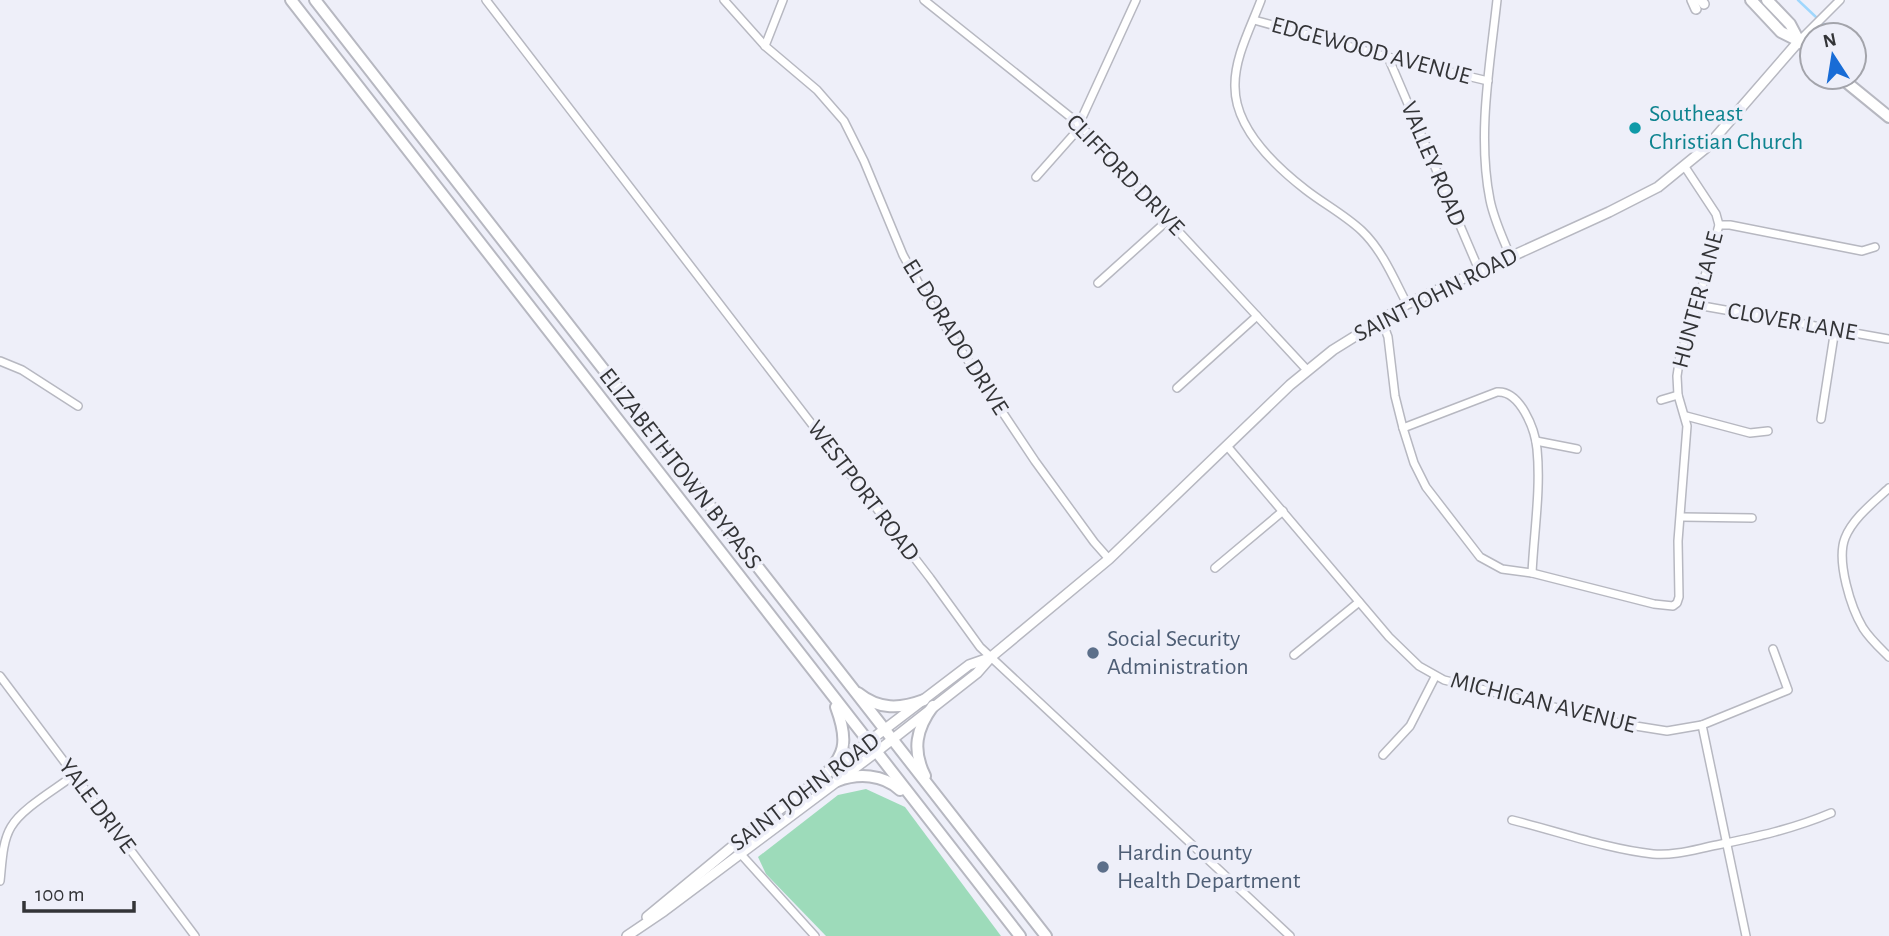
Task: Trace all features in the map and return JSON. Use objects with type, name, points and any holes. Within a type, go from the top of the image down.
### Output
[{"type":"main road","name":"ELIZABETHTOWN BYPASS","points":[[289,0],[1020,936]]},
{"type":"main road","points":[[1751,0],[1781,32],[1798,40]]},
{"type":"main road","points":[[1767,0],[1790,24],[1798,38]]},
{"type":"main road","name":"ELIZABETHTOWN BYPASS","points":[[318,2],[1046,936]]},
{"type":"main road","points":[[1857,91],[1889,117]]},
{"type":"main road","points":[[844,680],[862,696],[881,706],[902,707],[929,703],[920,727],[916,749],[923,771],[940,803]]},
{"type":"main road","points":[[819,781],[837,763],[844,743],[841,721],[828,692]]},
{"type":"main road","points":[[837,781],[865,776],[885,780],[895,785],[925,815]]},
{"type":"street","name":"WESTPORT ROAD","points":[[486,0],[930,578],[980,647],[1290,936]]},
{"type":"street","name":"EL DORADO DRIVE","points":[[723,0],[765,46],[817,90],[844,121],[864,161],[902,256],[929,302],[1035,461],[1109,559]]},
{"type":"street","points":[[765,46],[783,0]]},
{"type":"street","name":"CLIFFORD DRIVE","points":[[924,0],[1078,123],[1307,370]]},
{"type":"street","points":[[1036,177],[1075,133],[1136,0]]},
{"type":"street","points":[[1261,0],[1240,56],[1234,83],[1243,121],[1253,138],[1289,175],[1368,237],[1407,304]]},
{"type":"street","points":[[1497,0],[1488,82],[1486,176],[1494,215],[1510,256]]},
{"type":"street","points":[[1818,21],[1840,0]]},
{"type":"street","name":"EDGEWOOD AVENUE","points":[[1254,20],[1488,82]]},
{"type":"street","name":"SAINT JOHN ROAD","points":[[737,850],[837,781],[872,748],[929,703],[969,665],[991,657],[1109,559],[1307,370],[1350,338],[1407,304],[1643,195],[1685,167],[1724,129],[1798,43]]},
{"type":"street","name":"VALLEY ROAD","points":[[1388,57],[1479,270]]},
{"type":"street","name":"HUNTER LANE","points":[[1532,573],[1654,604],[1673,606],[1677,603],[1678,541],[1687,435],[1686,416],[1678,395],[1679,356],[1697,305],[1719,225],[1716,215],[1685,167]]},
{"type":"street","points":[[1098,283],[1168,220]]},
{"type":"street","points":[[1719,225],[1862,251],[1875,247]]},
{"type":"street","name":"CLOVER LANE","points":[[1697,305],[1888,339]]},
{"type":"street","points":[[1177,388],[1257,316]]},
{"type":"street","points":[[1381,318],[1388,337],[1395,396],[1403,428],[1426,487],[1475,551],[1494,566],[1532,573],[1537,478],[1536,441],[1517,400],[1503,391],[1403,428]]},
{"type":"street","points":[[1821,419],[1835,329]]},
{"type":"street","points":[[0,361],[22,370],[78,407]]},
{"type":"street","points":[[1661,400],[1678,395]]},
{"type":"street","points":[[1686,416],[1750,433],[1768,431]]},
{"type":"street","points":[[1536,441],[1577,449]]},
{"type":"street","name":"MICHIGAN AVENUE","points":[[1227,446],[1410,659],[1435,677],[1644,728],[1678,731],[1702,725],[1788,690],[1773,649]]},
{"type":"street","points":[[1889,488],[1850,529],[1843,542],[1842,558],[1860,623],[1889,657]]},
{"type":"street","points":[[1215,568],[1283,511]]},
{"type":"street","points":[[1682,517],[1752,518]]},
{"type":"street","points":[[1294,655],[1359,602]]},
{"type":"street","name":"YALE DRIVE","points":[[0,676],[195,936]]},
{"type":"street","points":[[1383,755],[1410,726],[1435,677]]},
{"type":"street","points":[[1702,725],[1746,936]]},
{"type":"street","name":"SAINT JOHN ROAD","points":[[626,936],[737,850],[819,781],[872,748]]},
{"type":"street","points":[[0,881],[5,844],[12,825],[26,811],[74,775]]},
{"type":"street","points":[[1512,820],[1652,853],[1681,853],[1787,830],[1830,813]]},
{"type":"street","points":[[737,850],[815,936]]},
{"type":"green space","points":[[866,789],[905,807],[1001,936],[826,936],[766,874],[758,857],[838,795]]},
{"type":"waterway","points":[[1798,0],[1820,21]]},
{"type":"place","name":"Southeast Christian Church","points":[[1635,128]]},
{"type":"place","name":"Social Security Administration","points":[[1093,653]]},
{"type":"place","name":"Hardin County Health Department","points":[[1103,867]]}]
